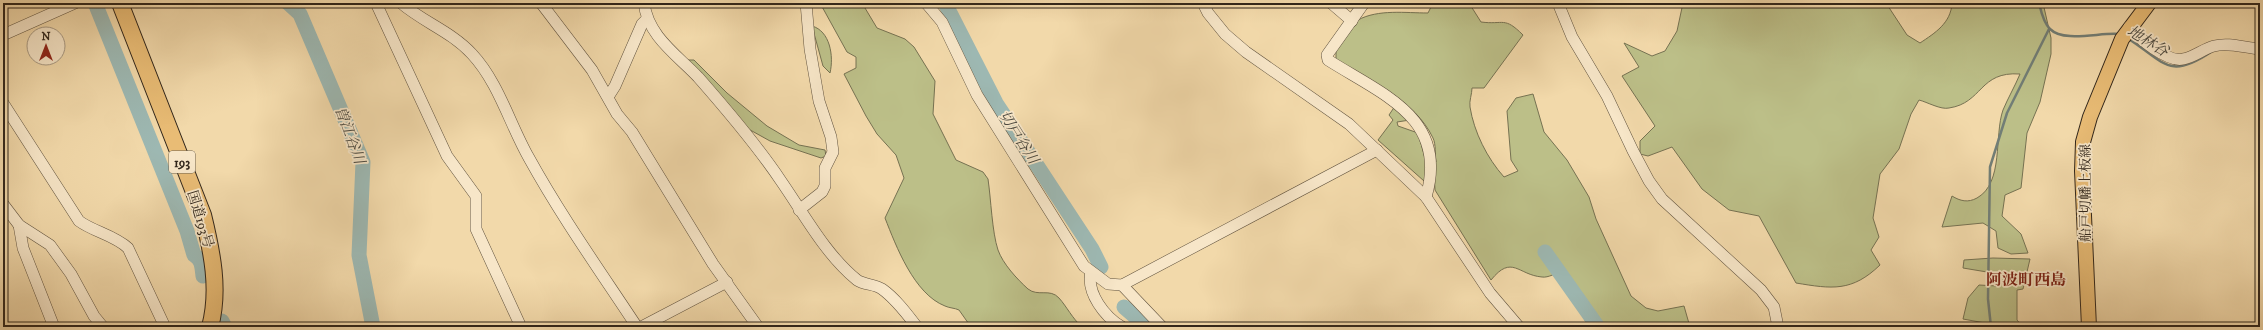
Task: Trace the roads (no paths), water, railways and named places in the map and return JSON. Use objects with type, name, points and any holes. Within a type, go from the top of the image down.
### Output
[{"type":"highway","name":"国道193号","points":[[120,3],[203,216],[212,251],[215,284],[210,327]]},
{"type":"main road","name":"船戸切幡上板線","points":[[2089,327],[2082,171],[2083,142],[2090,117],[2125,33],[2149,3]]},
{"type":"street","points":[[3,35],[75,3]]},
{"type":"street","points":[[376,3],[447,156],[476,196],[476,229],[521,327]]},
{"type":"street","points":[[401,3],[450,35],[472,54],[486,72],[522,146],[548,192],[637,327]]},
{"type":"street","points":[[541,3],[592,70],[713,264],[758,327]]},
{"type":"street","points":[[644,3],[647,19],[651,29],[698,77],[738,126],[781,181],[798,210],[837,258],[858,281],[882,288],[900,306],[917,327]]},
{"type":"street","points":[[798,210],[822,192],[825,186],[825,168],[833,152],[831,137],[819,102],[810,49],[806,3]]},
{"type":"street","points":[[926,3],[942,22],[977,95],[1084,266],[1108,284],[1122,285],[1377,150]]},
{"type":"street","points":[[1203,3],[1208,13],[1225,34],[1246,52],[1349,124],[1426,197],[1490,293],[1519,327]]},
{"type":"street","points":[[1331,3],[1352,21]]},
{"type":"street","points":[[1364,3],[1327,55],[1328,60],[1396,102],[1413,118],[1424,133],[1431,161],[1430,184],[1426,197]]},
{"type":"street","points":[[1558,3],[1572,37],[1608,96],[1649,181],[1662,199],[1761,290],[1774,307],[1778,327]]},
{"type":"street","points":[[608,97],[616,86],[642,24],[647,19]]},
{"type":"street","points":[[2125,33],[2136,36],[2173,59],[2183,60],[2214,46],[2224,44],[2260,48]]},
{"type":"street","points":[[3,103],[79,221],[88,228],[121,241],[128,248],[165,327]]},
{"type":"street","points":[[3,204],[19,225],[50,245],[71,274],[94,316],[103,327]]},
{"type":"street","points":[[19,225],[23,248],[54,327]]},
{"type":"street","points":[[1091,272],[1089,281],[1103,312],[1122,327]]},
{"type":"street","points":[[641,327],[727,282]]},
{"type":"street","points":[[1122,285],[1162,327]]},
{"type":"waterway","points":[[95,3],[187,231],[194,255],[200,261],[203,276]]},
{"type":"waterway","name":"曽江谷川","points":[[288,3],[300,14],[363,162],[359,255],[373,327]]},
{"type":"waterway","name":"切戸谷川","points":[[945,3],[996,103],[1092,249],[1101,267]]},
{"type":"waterway","name":"地林谷","points":[[2039,3],[2046,23],[2050,29],[2056,33],[2073,36],[2119,34]]},
{"type":"waterway","points":[[1991,327],[1988,299],[1990,167],[2007,113],[2049,29]]},
{"type":"waterway","name":"地林谷","points":[[2127,38],[2158,60],[2175,66],[2185,65],[2197,61],[2211,52]]},
{"type":"waterway","points":[[1545,252],[1598,327]]},
{"type":"waterway","name":"切戸谷川","points":[[1124,307],[1147,327]]},
{"type":"waterway","points":[[222,321],[225,327]]},
{"type":"district","name":"阿波町西島","points":[[2026,279]]}]
